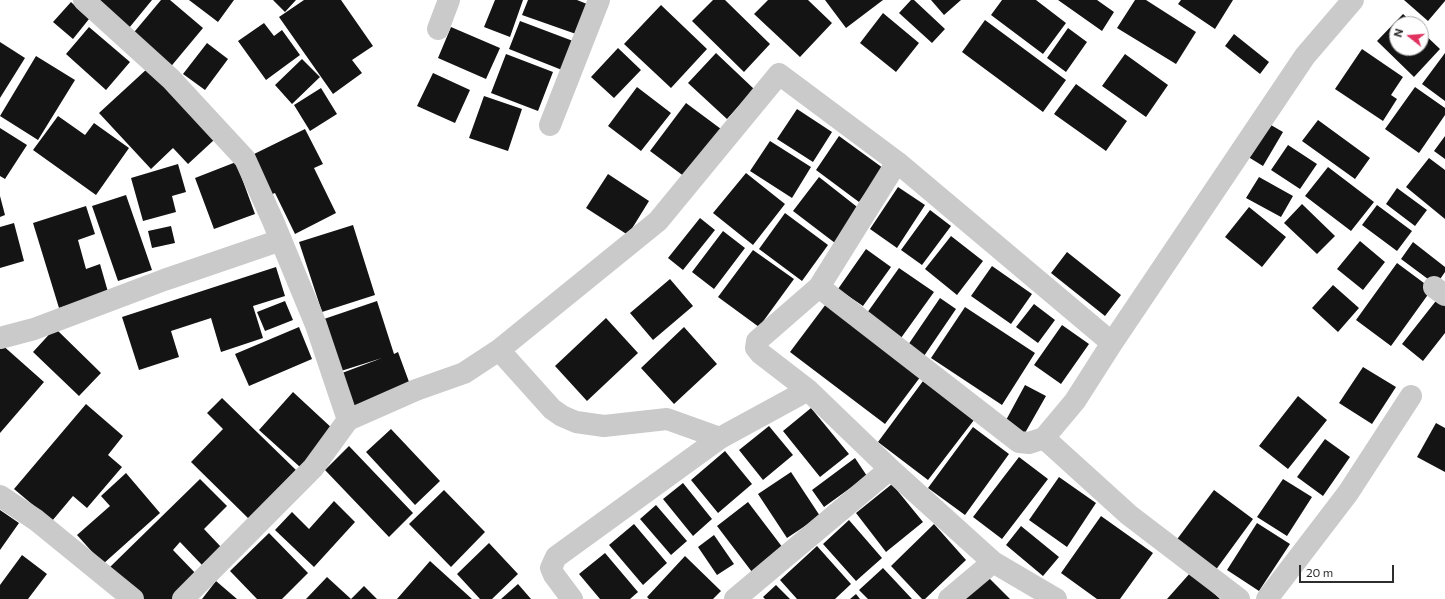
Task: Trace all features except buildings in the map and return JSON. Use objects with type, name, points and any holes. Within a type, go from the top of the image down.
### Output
[{"type":"street","points":[[84,0],[171,79],[245,159],[281,240],[316,325],[348,420]]},
{"type":"street","points":[[438,29],[449,0]]},
{"type":"street","points":[[550,125],[599,0]]},
{"type":"street","points":[[819,287],[1019,442],[1028,443],[1044,438],[1075,401],[1112,343],[1305,56],[1352,0]]},
{"type":"street","points":[[183,599],[313,468],[348,420],[416,390],[464,372],[499,350],[658,221],[779,74],[897,162],[1112,343]]},
{"type":"street","points":[[897,162],[819,287],[757,341],[756,348],[760,354],[808,390],[890,469],[993,562],[1056,599]]},
{"type":"street","points":[[0,338],[34,329],[164,280],[281,240]]},
{"type":"street","points":[[499,350],[552,409],[562,416],[576,422],[604,426],[667,419],[720,438]]},
{"type":"street","points":[[572,599],[554,576],[551,568],[556,557],[720,438],[808,390]]},
{"type":"street","points":[[1267,599],[1348,493],[1411,396]]},
{"type":"street","points":[[1044,438],[1129,515],[1239,599]]},
{"type":"street","points":[[735,599],[890,469]]},
{"type":"street","points":[[0,496],[36,520],[133,599]]},
{"type":"street","points":[[948,599],[993,562]]}]
